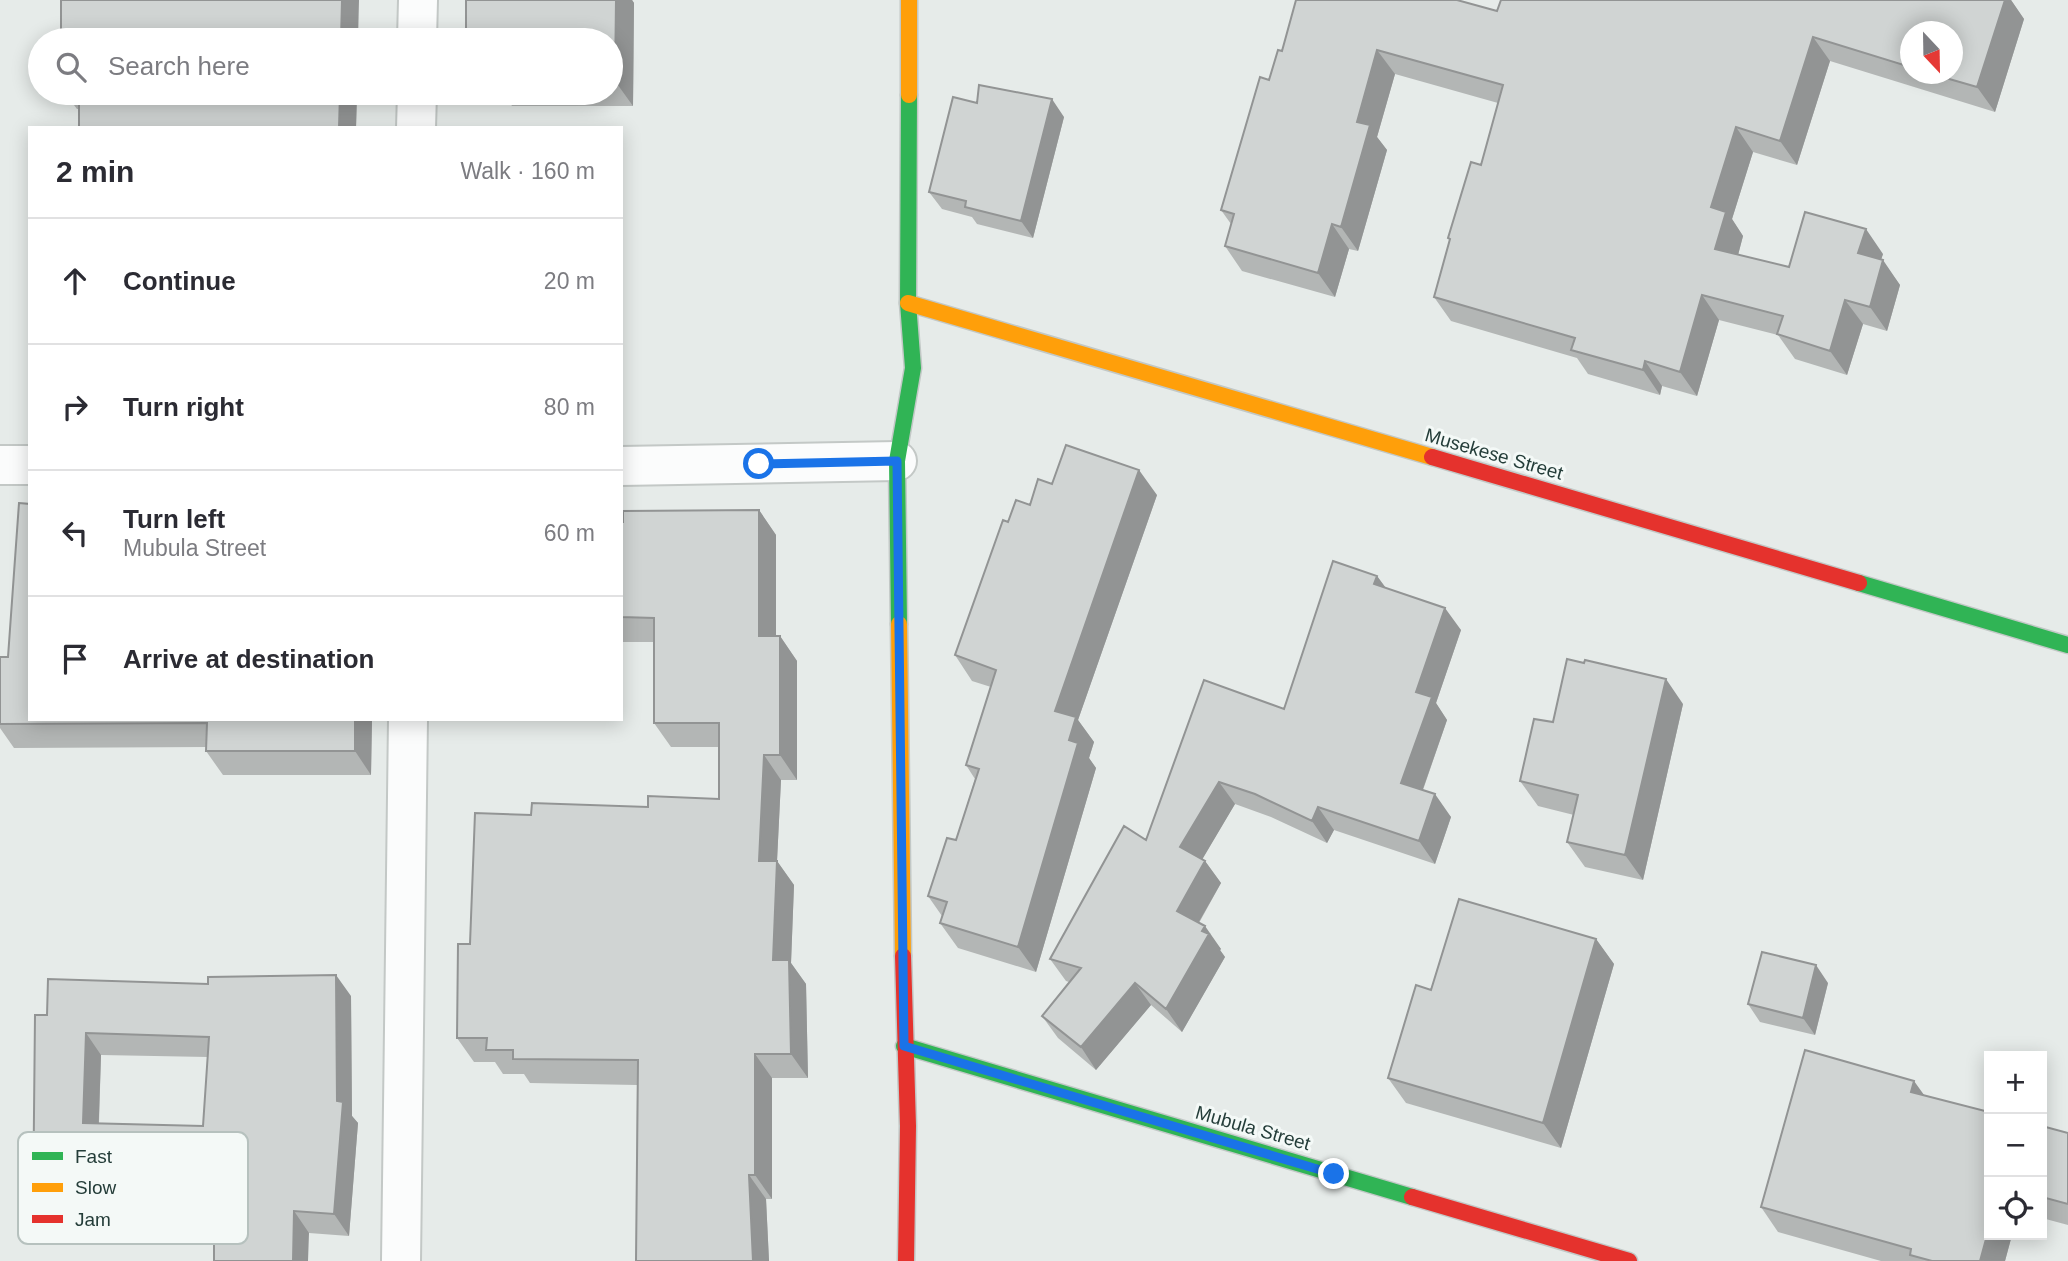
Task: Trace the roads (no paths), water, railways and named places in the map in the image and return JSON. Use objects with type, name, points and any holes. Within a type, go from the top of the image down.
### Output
[{"type":"street","points":[[417,28],[418,0]]},
{"type":"street","points":[[906,1261],[908,1126],[904,1046],[897,461],[913,368],[908,303],[908,0]]},
{"type":"street","points":[[416,105],[416,126]]},
{"type":"street","name":"Musekese Street","points":[[908,303],[2068,645]]},
{"type":"street","points":[[623,466],[897,461]]},
{"type":"street","points":[[0,465],[28,466]]},
{"type":"street","points":[[401,1261],[408,721]]},
{"type":"street","name":"Mubula Street","points":[[904,1046],[1629,1261]]}]
